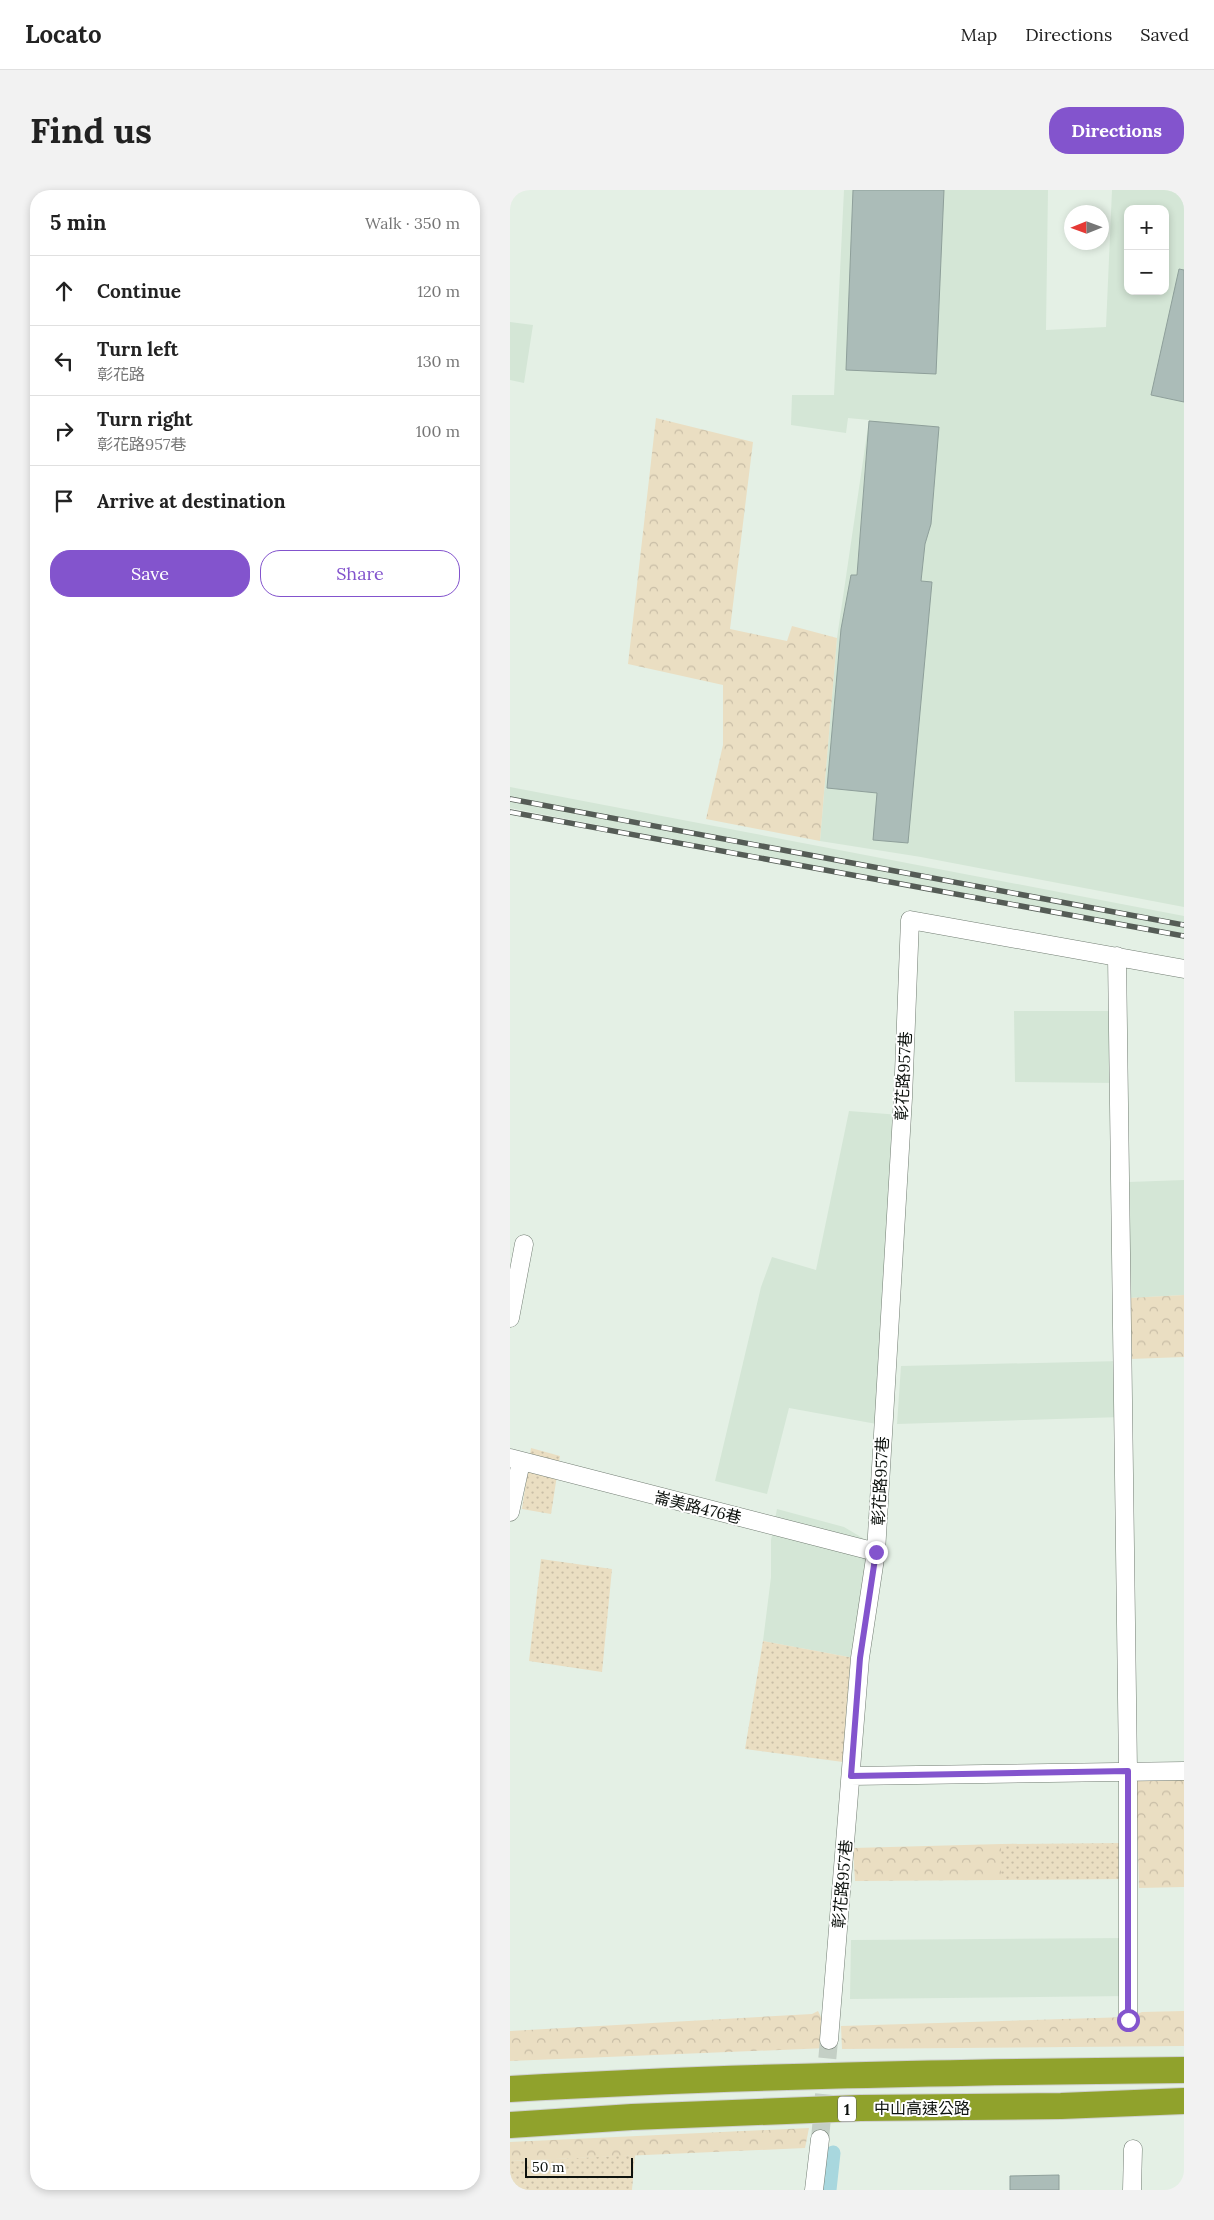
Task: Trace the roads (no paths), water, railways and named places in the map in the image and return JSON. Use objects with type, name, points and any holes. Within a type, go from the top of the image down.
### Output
[{"type":"highway","name":"中山高速公路","points":[[510,2089],[648,2081],[788,2076],[1184,2070]]},
{"type":"highway","name":"中山高速公路","points":[[510,2125],[632,2117],[860,2108],[1061,2106],[1184,2101]]},
{"type":"street","name":"彰花路957巷","points":[[829,2040],[860,1658],[876,1552],[902,1107],[910,920],[1117,956]]},
{"type":"street","points":[[1128,2020],[1128,1771],[1117,956],[1184,969]]},
{"type":"street","points":[[510,1318],[524,1244]]},
{"type":"street","name":"崙美路476巷","points":[[510,1512],[515,1460],[876,1552]]},
{"type":"street","points":[[851,1776],[1184,1771]]},
{"type":"street","points":[[814,2190],[820,2139]]},
{"type":"street","points":[[1132,2190],[1134,2149]]},
{"type":"waterway","points":[[829,2190],[833,2153]]},
{"type":"tunnel","points":[[820,2139],[829,2040]]},
{"type":"railway","points":[[510,799],[1184,925]]},
{"type":"railway","points":[[510,812],[1184,936]]}]
